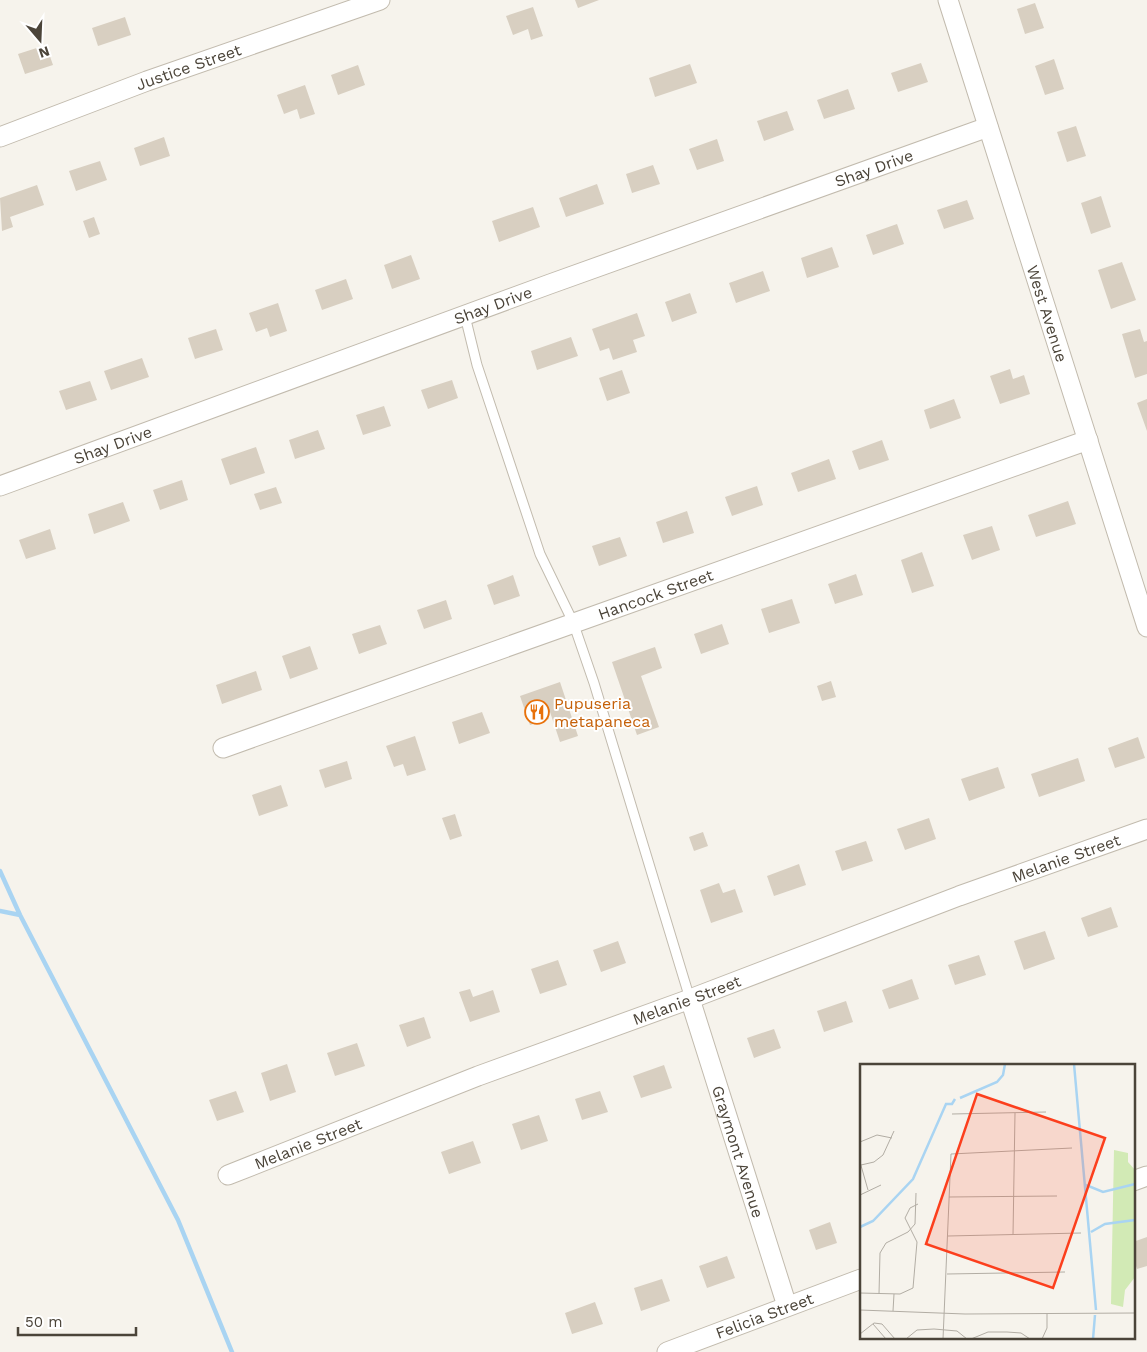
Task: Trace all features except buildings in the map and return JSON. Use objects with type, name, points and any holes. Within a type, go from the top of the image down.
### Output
[{"type":"street","name":"Justice Street","points":[[0,137],[147,81],[380,0]]},
{"type":"street","name":"West Avenue","points":[[948,0],[1147,627]]},
{"type":"street","name":"Shay Drive","points":[[0,486],[988,128]]},
{"type":"street","name":"Hancock Street","points":[[223,748],[1088,440]]},
{"type":"street","name":"Melanie Street","points":[[228,1175],[487,1072],[690,998],[959,896],[1147,829]]},
{"type":"street","name":"Graymont Avenue","points":[[690,998],[787,1306]]},
{"type":"street","points":[[1134,1181],[1147,1176]]},
{"type":"street","name":"Felicia Street","points":[[666,1352],[860,1279]]},
{"type":"lane","points":[[465,316],[477,365],[540,554],[573,622],[594,683],[690,998]]},
{"type":"waterway","points":[[0,871],[20,915],[178,1220],[232,1352]]},
{"type":"waterway","points":[[0,911],[20,915]]},
{"type":"place","name":"Pupuseria metapaneca","points":[[537,712]]}]
